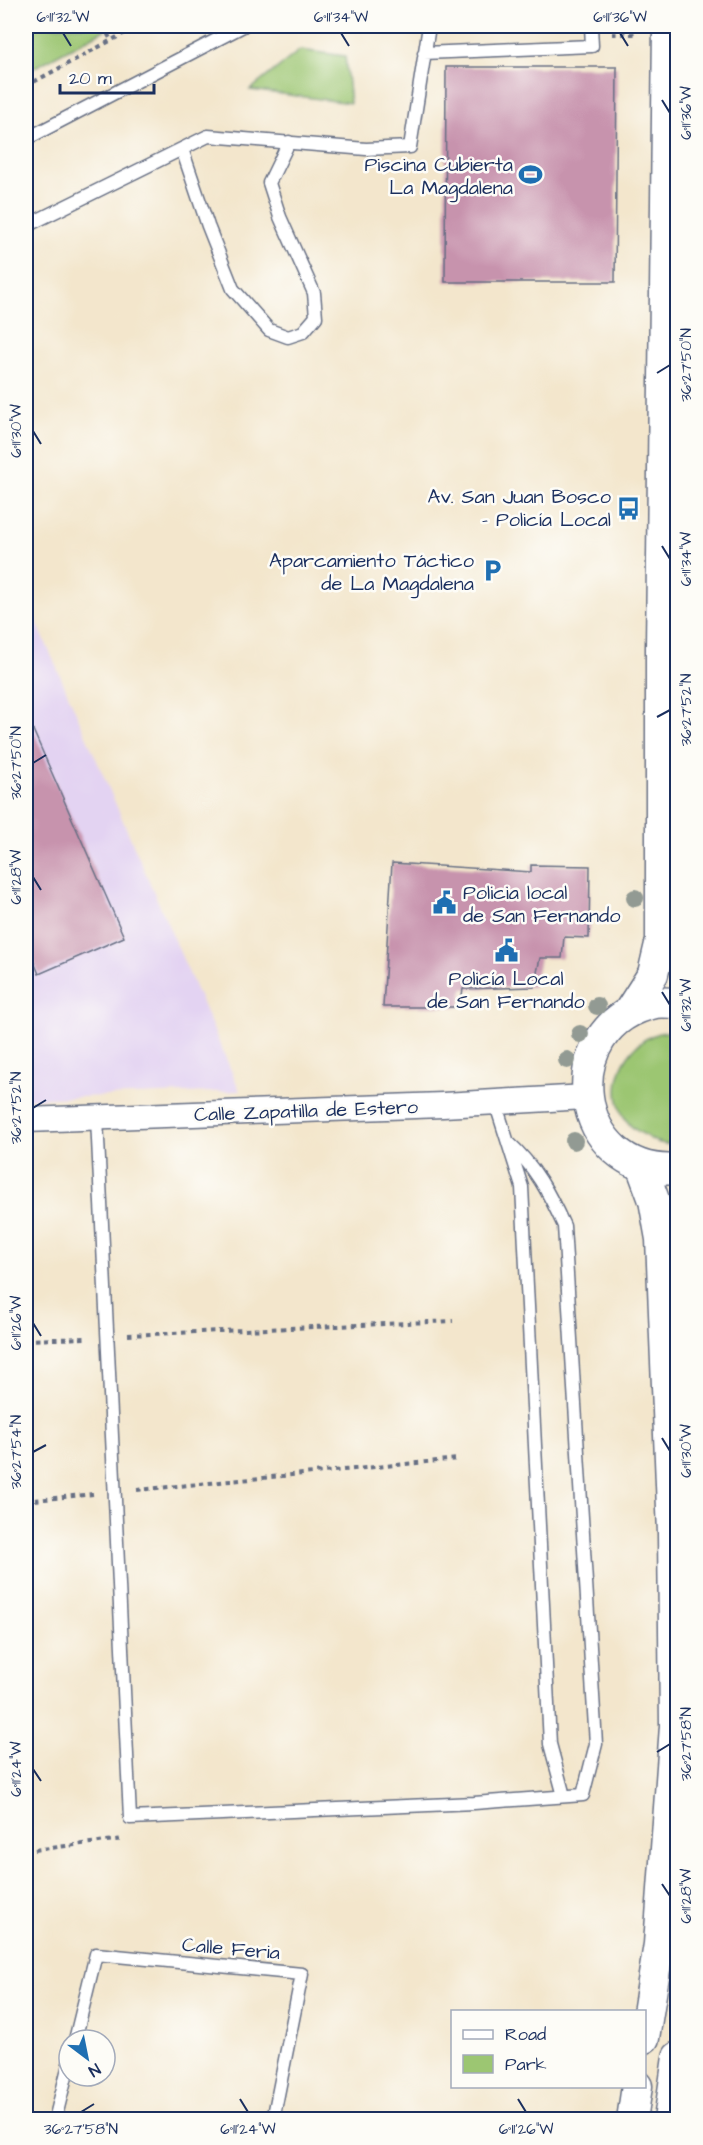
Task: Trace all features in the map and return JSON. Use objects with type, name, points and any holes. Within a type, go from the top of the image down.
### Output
[{"type":"street","points":[[628,1013],[653,974],[662,940],[661,648],[668,26]]},
{"type":"street","points":[[678,1003],[656,1003],[628,1013],[608,1028],[594,1049],[587,1072],[586,1097],[592,1119],[604,1139],[621,1155],[641,1165],[664,1170],[678,1169]]},
{"type":"street","name":"Calle Zapatilla de Estero","points":[[26,1120],[586,1097]]},
{"type":"street","points":[[641,1165],[654,1200],[661,1239],[673,1533],[675,1725],[659,1944],[646,2031]]},
{"type":"street","points":[[669,2120],[678,2057]]},
{"type":"street","points":[[632,2120],[637,2088]]},
{"type":"lane","points":[[26,139],[243,26]]},
{"type":"lane","points":[[26,226],[208,136],[366,149],[410,147],[429,26]]},
{"type":"lane","points":[[424,52],[592,46],[591,26]]},
{"type":"lane","points":[[182,149],[208,226],[233,289],[269,330],[288,337],[303,332],[316,317],[314,293],[280,217],[269,183],[290,142]]},
{"type":"lane","points":[[495,1102],[522,1187],[550,1744],[564,1796]]},
{"type":"lane","points":[[97,1118],[130,1818],[451,1804],[583,1795],[596,1744],[564,1226],[551,1198],[525,1158],[508,1142]]},
{"type":"lane","name":"Calle Feria","points":[[78,2028],[96,1954],[302,1974],[273,2120]]},
{"type":"lane","points":[[55,2120],[63,2088]]},
{"type":"path","points":[[102,26],[111,40]]},
{"type":"path","points":[[26,86],[138,26]]},
{"type":"path","points":[[26,1340],[453,1321]]},
{"type":"path","points":[[26,1501],[459,1458]]},
{"type":"shaded area","points":[[26,597],[240,1091],[26,1099]]},
{"type":"green space","points":[[26,26],[112,26],[26,72]]},
{"type":"green space","points":[[300,50],[345,56],[350,103],[250,90]]},
{"type":"green space","points":[[678,1032],[678,1144],[668,1144],[659,1143],[631,1126],[618,1101],[617,1088],[625,1061],[643,1040],[656,1034]]},
{"type":"building","name":"Piscina Cubierta La Magdalena","points":[[446,67],[617,67],[615,282],[445,282]]},
{"type":"building","points":[[26,714],[124,937],[39,974],[26,943]]},
{"type":"building","name":"Policia local de San Fernando","points":[[392,863],[531,872],[531,865],[590,866],[589,938],[564,937],[562,958],[540,958],[534,987],[463,989],[460,1007],[383,1007]]},
{"type":"place","name":"Piscina Cubierta La Magdalena","points":[[531,175]]},
{"type":"place","name":"Av. San Juan Bosco - Policía Local","points":[[629,508]]},
{"type":"place","name":"Aparcamiento Táctico de La Magdalena","points":[[492,571]]},
{"type":"place","name":"Policia local de San Fernando","points":[[445,903]]},
{"type":"place","name":"Policía Local de San Fernando","points":[[506,950]]}]
